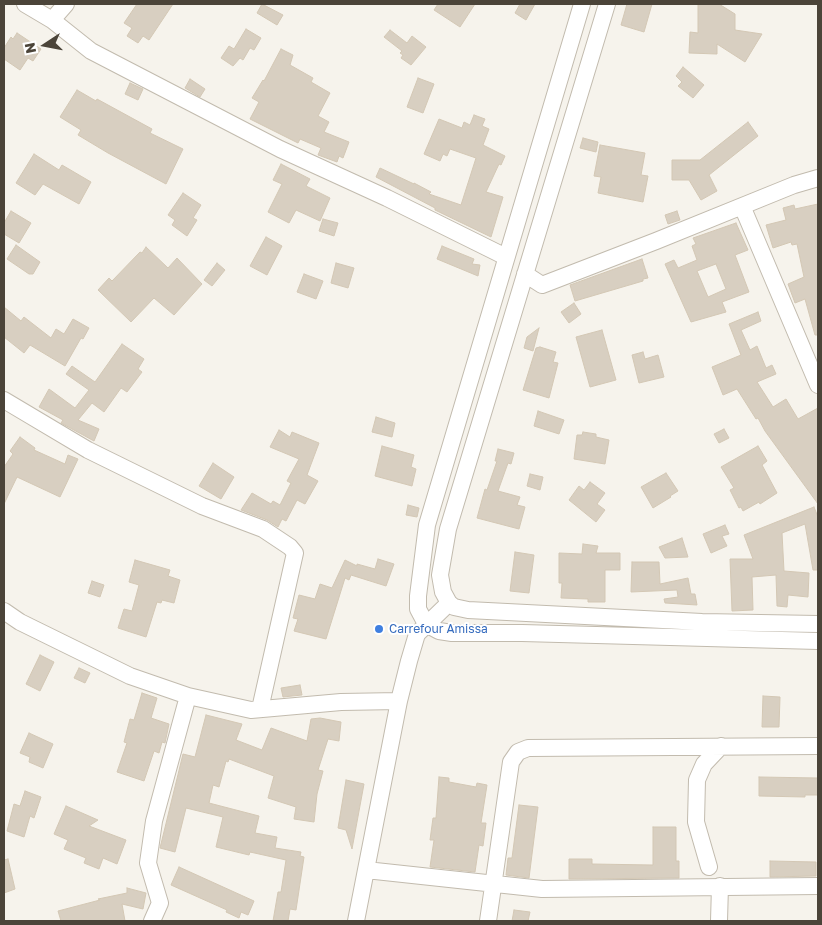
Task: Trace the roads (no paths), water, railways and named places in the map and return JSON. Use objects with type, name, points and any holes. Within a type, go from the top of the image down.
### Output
[{"type":"street","points":[[25,4],[52,20],[91,51],[280,149],[387,198],[506,257]]},
{"type":"street","points":[[52,20],[66,4]]},
{"type":"street","points":[[582,4],[428,525],[418,596],[418,609],[426,624],[439,631],[452,633],[522,633],[818,641]]},
{"type":"street","points":[[607,4],[448,529],[440,576],[444,592],[449,603],[454,607],[468,610],[702,622],[818,624]]},
{"type":"street","points":[[525,274],[542,285],[794,185],[818,178]]},
{"type":"street","points":[[742,206],[818,385]]},
{"type":"street","points":[[4,400],[97,454],[202,506],[263,529],[296,553],[260,709]]},
{"type":"street","points":[[356,921],[399,701],[417,634],[449,603]]},
{"type":"street","points":[[4,612],[20,622],[130,676],[188,696],[251,710],[341,702],[399,701]]},
{"type":"street","points":[[152,921],[160,903],[148,863],[154,821],[188,696]]},
{"type":"street","points":[[709,867],[696,822],[697,780],[704,764],[721,746]]},
{"type":"street","points":[[488,921],[511,762],[518,752],[528,748],[818,746]]},
{"type":"street","points":[[366,870],[542,889],[818,886]]},
{"type":"street","points":[[719,921],[720,886]]},
{"type":"place","name":"Carrefour Amissa","points":[[379,629]]}]
